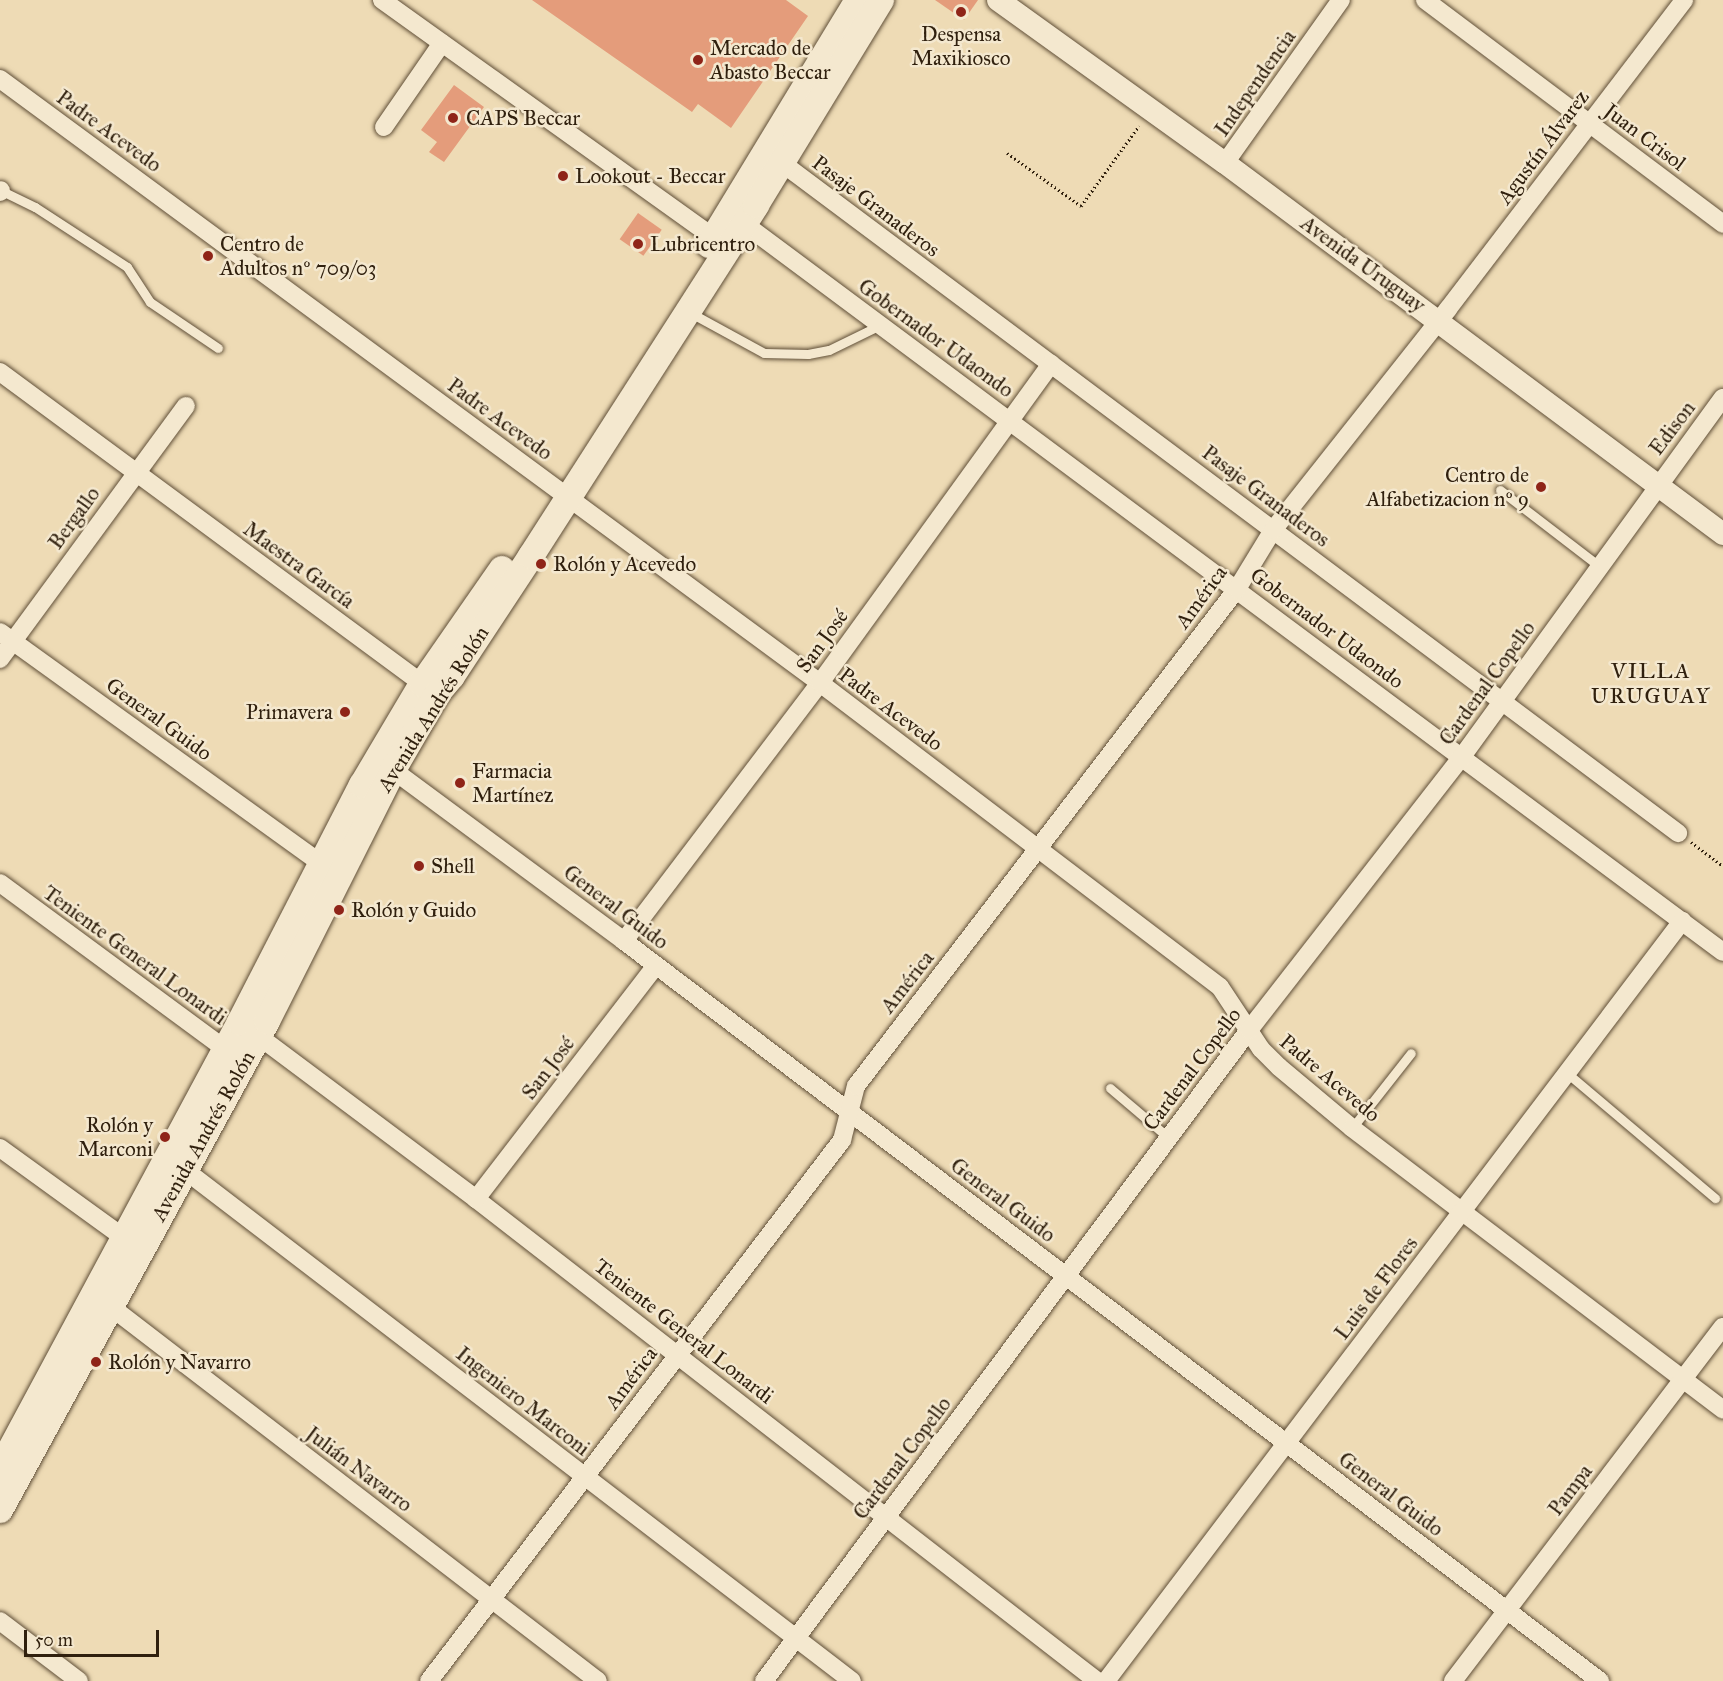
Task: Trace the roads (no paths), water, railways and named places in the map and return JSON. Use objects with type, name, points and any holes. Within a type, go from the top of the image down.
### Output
[{"type":"main road","name":"Avenida Andrés Rolón","points":[[249,1029],[320,863],[385,764],[430,689],[452,676],[562,492],[736,218],[858,0]]},
{"type":"main road","name":"Avenida Andrés Rolón","points":[[736,218],[782,163],[881,0]]},
{"type":"main road","name":"Avenida Andrés Rolón","points":[[562,492],[687,311],[721,242]]},
{"type":"main road","name":"Avenida Andrés Rolón","points":[[0,1510],[102,1300],[249,1029],[385,764]]},
{"type":"main road","name":"Avenida Andrés Rolón","points":[[0,1469],[102,1300],[123,1237],[175,1163]]},
{"type":"street","points":[[381,0],[721,242]]},
{"type":"street","name":"Avenida Uruguay","points":[[998,0],[1438,319],[1723,534]]},
{"type":"street","name":"Independencia","points":[[1225,163],[1341,0]]},
{"type":"street","name":"Juan Crisol","points":[[1425,0],[1723,224]]},
{"type":"street","name":"Agustín Álvarez","points":[[1438,319],[1684,0]]},
{"type":"street","points":[[384,127],[442,43]]},
{"type":"street","name":"Padre Acevedo","points":[[0,79],[820,683],[1220,987],[1261,1049],[1279,1067],[1352,1128],[1723,1410]]},
{"type":"street","name":"Pasaje Granaderos","points":[[782,163],[1678,833]]},
{"type":"street","name":"Gobernador Udaondo","points":[[736,218],[1723,952]]},
{"type":"street","name":"América","points":[[429,1681],[842,1140],[856,1086],[1237,589],[1273,530],[1438,319]]},
{"type":"street","name":"San José","points":[[624,941],[820,683],[1051,364]]},
{"type":"street","name":"Maestra García","points":[[0,372],[430,689]]},
{"type":"street","name":"Edison","points":[[1658,484],[1723,398]]},
{"type":"street","name":"Bergallo","points":[[0,659],[6,637],[186,406]]},
{"type":"street","name":"Cardenal Copello","points":[[764,1681],[1249,1030],[1461,758],[1658,484]]},
{"type":"street","name":"General Guido","points":[[6,637],[320,863]]},
{"type":"street","name":"General Guido","points":[[385,764],[656,965],[1600,1681]]},
{"type":"street","name":"Teniente General Lonardi","points":[[0,883],[234,1055]]},
{"type":"street","name":"Luis de Flores","points":[[1106,1681],[1682,921]]},
{"type":"street","name":"San José","points":[[476,1199],[656,965]]},
{"type":"street","name":"Teniente General Lonardi","points":[[249,1029],[678,1354],[1097,1681]]},
{"type":"street","points":[[0,1148],[123,1237]]},
{"type":"street","name":"Ingeniero Marconi","points":[[175,1163],[852,1681]]},
{"type":"street","name":"Julián Navarro","points":[[102,1300],[598,1681]]},
{"type":"street","name":"Pampa","points":[[1454,1681],[1723,1327]]},
{"type":"street","points":[[0,1621],[79,1681]]},
{"type":"lane","points":[[0,191],[35,207],[127,267],[150,302],[218,348]]},
{"type":"lane","points":[[687,311],[764,353],[808,354],[829,350],[880,325]]},
{"type":"lane","points":[[1500,490],[1599,566]]},
{"type":"lane","points":[[1352,1128],[1411,1053]]},
{"type":"lane","points":[[1567,1073],[1715,1198]]},
{"type":"lane","points":[[1110,1088],[1169,1138]]},
{"type":"place","name":"Despensa Maxikiosco","points":[[961,12]]},
{"type":"place","name":"Mercado de Abasto Beccar","points":[[698,60]]},
{"type":"place","name":"CAPS Beccar","points":[[453,118]]},
{"type":"place","name":"Lookout - Beccar","points":[[563,176]]},
{"type":"place","name":"Lubricentro","points":[[638,244]]},
{"type":"place","name":"Centro de Adultos nº 709/03","points":[[208,256]]},
{"type":"place","name":"Centro de Alfabetizacion nº 9","points":[[1541,487]]},
{"type":"place","name":"Rolón y Acevedo","points":[[541,564]]},
{"type":"place","name":"Primavera","points":[[345,712]]},
{"type":"place","name":"Farmacia Martínez","points":[[460,783]]},
{"type":"place","name":"Shell","points":[[419,866]]},
{"type":"place","name":"Rolón y Guido","points":[[339,910]]},
{"type":"place","name":"Rolón y Marconi","points":[[165,1137]]},
{"type":"place","name":"Rolón y Navarro","points":[[96,1362]]},
{"type":"district","name":"VILLA URUGUAY","points":[[1651,682]]}]
